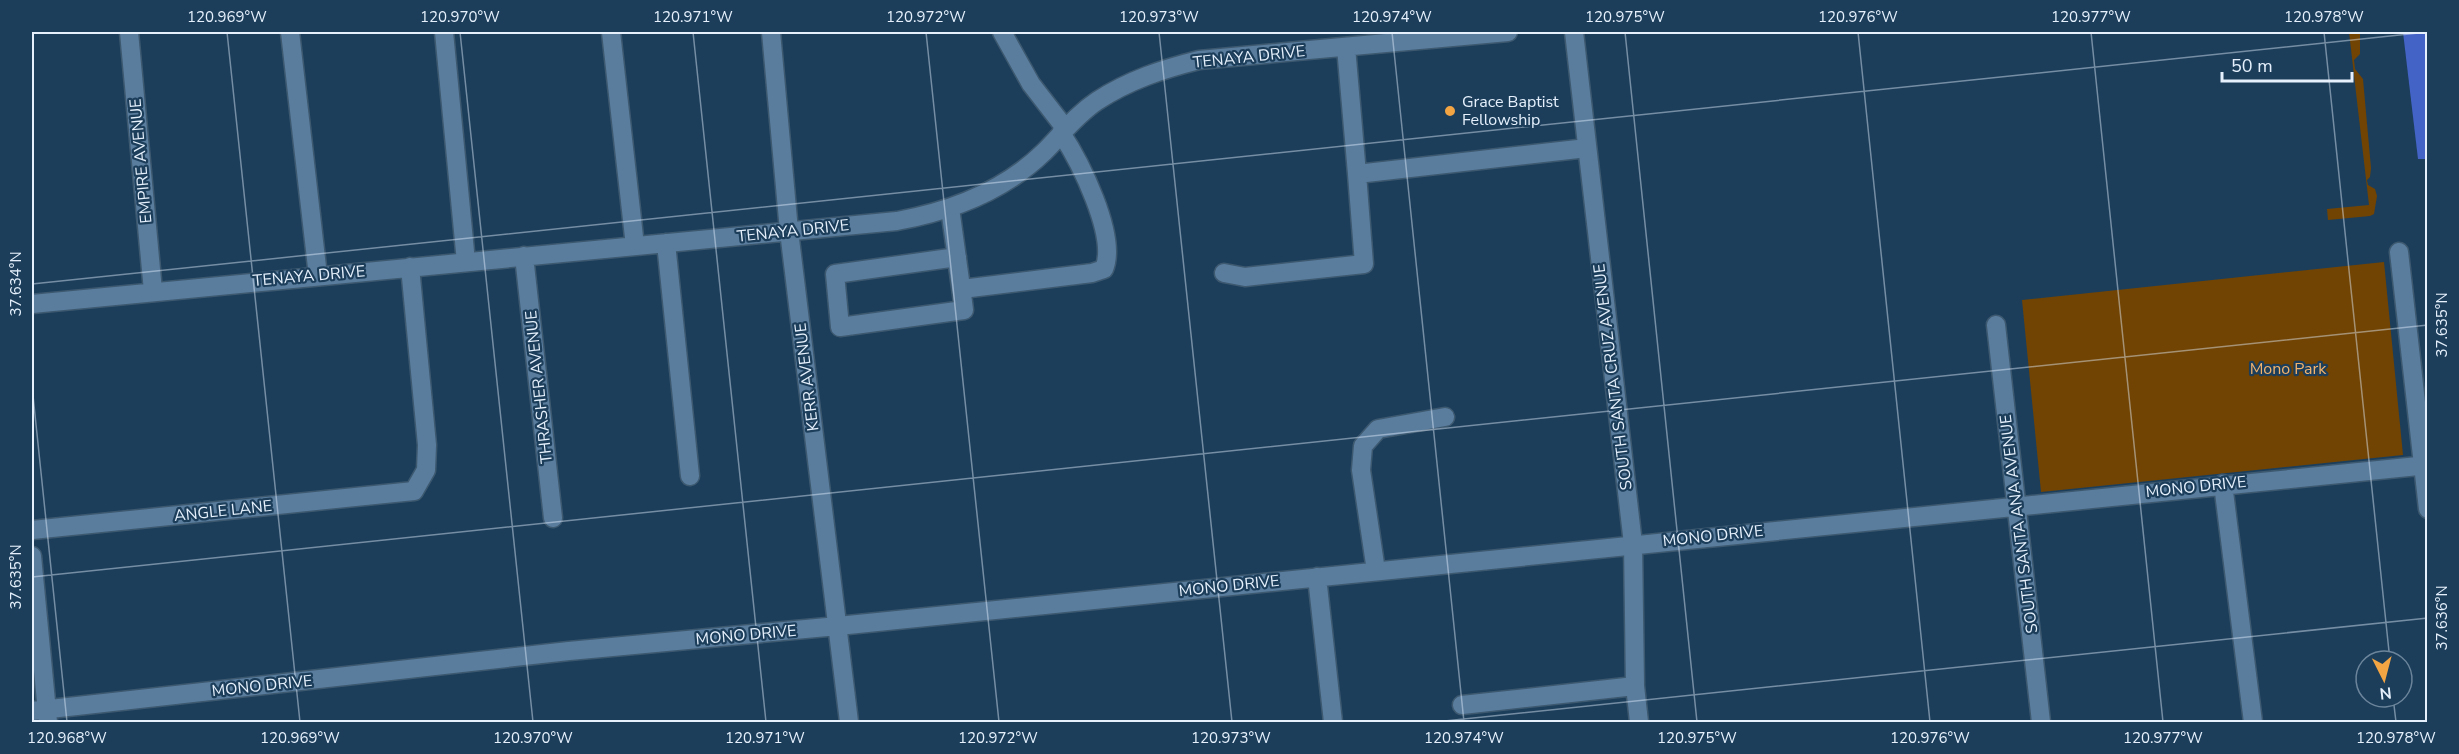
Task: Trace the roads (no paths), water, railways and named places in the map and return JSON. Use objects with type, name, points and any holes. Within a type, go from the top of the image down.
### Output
[{"type":"street","name":"EMPIRE AVENUE","points":[[129,32],[153,291]]},
{"type":"street","points":[[290,32],[318,276]]},
{"type":"street","points":[[444,32],[466,262]]},
{"type":"street","points":[[611,32],[635,246]]},
{"type":"street","name":"KERR AVENUE","points":[[771,32],[789,231],[849,723]]},
{"type":"street","points":[[962,289],[1092,273],[1104,269],[1106,253],[1097,206],[1078,158],[1063,130],[1031,84],[1002,32]]},
{"type":"street","name":"TENAYA DRIVE","points":[[32,304],[897,221],[927,216],[992,191],[1044,152],[1063,130],[1096,102],[1115,90],[1168,68],[1199,60],[1508,32]]},
{"type":"street","name":"SOUTH SANTA CRUZ AVENUE","points":[[1574,32],[1633,544],[1635,686],[1640,723]]},
{"type":"street","points":[[1224,273],[1245,277],[1364,264],[1346,47]]},
{"type":"street","points":[[1357,174],[1587,148]]},
{"type":"street","points":[[950,208],[962,289],[964,310],[840,327],[835,274],[957,257]]},
{"type":"street","points":[[666,243],[690,476]]},
{"type":"street","points":[[2399,252],[2426,465],[2427,509]]},
{"type":"street","name":"THRASHER AVENUE","points":[[524,256],[553,518]]},
{"type":"street","name":"ANGLE LANE","points":[[32,530],[414,491],[426,470],[427,445],[410,267]]},
{"type":"street","name":"SOUTH SANTA ANA AVENUE","points":[[1996,325],[2041,723]]},
{"type":"street","points":[[1376,571],[1361,470],[1363,446],[1378,429],[1445,417]]},
{"type":"street","name":"MONO DRIVE","points":[[42,714],[570,651],[838,627],[1633,544],[2426,465]]},
{"type":"street","points":[[2223,484],[2253,723]]},
{"type":"street","points":[[32,556],[42,714]]},
{"type":"street","points":[[1317,577],[1333,723]]},
{"type":"street","points":[[1462,705],[1635,686]]},
{"type":"place","name":"Grace Baptist Fellowship","points":[[1450,111]]},
{"type":"park label","name":"Mono Park","points":[[2288,369]]}]
